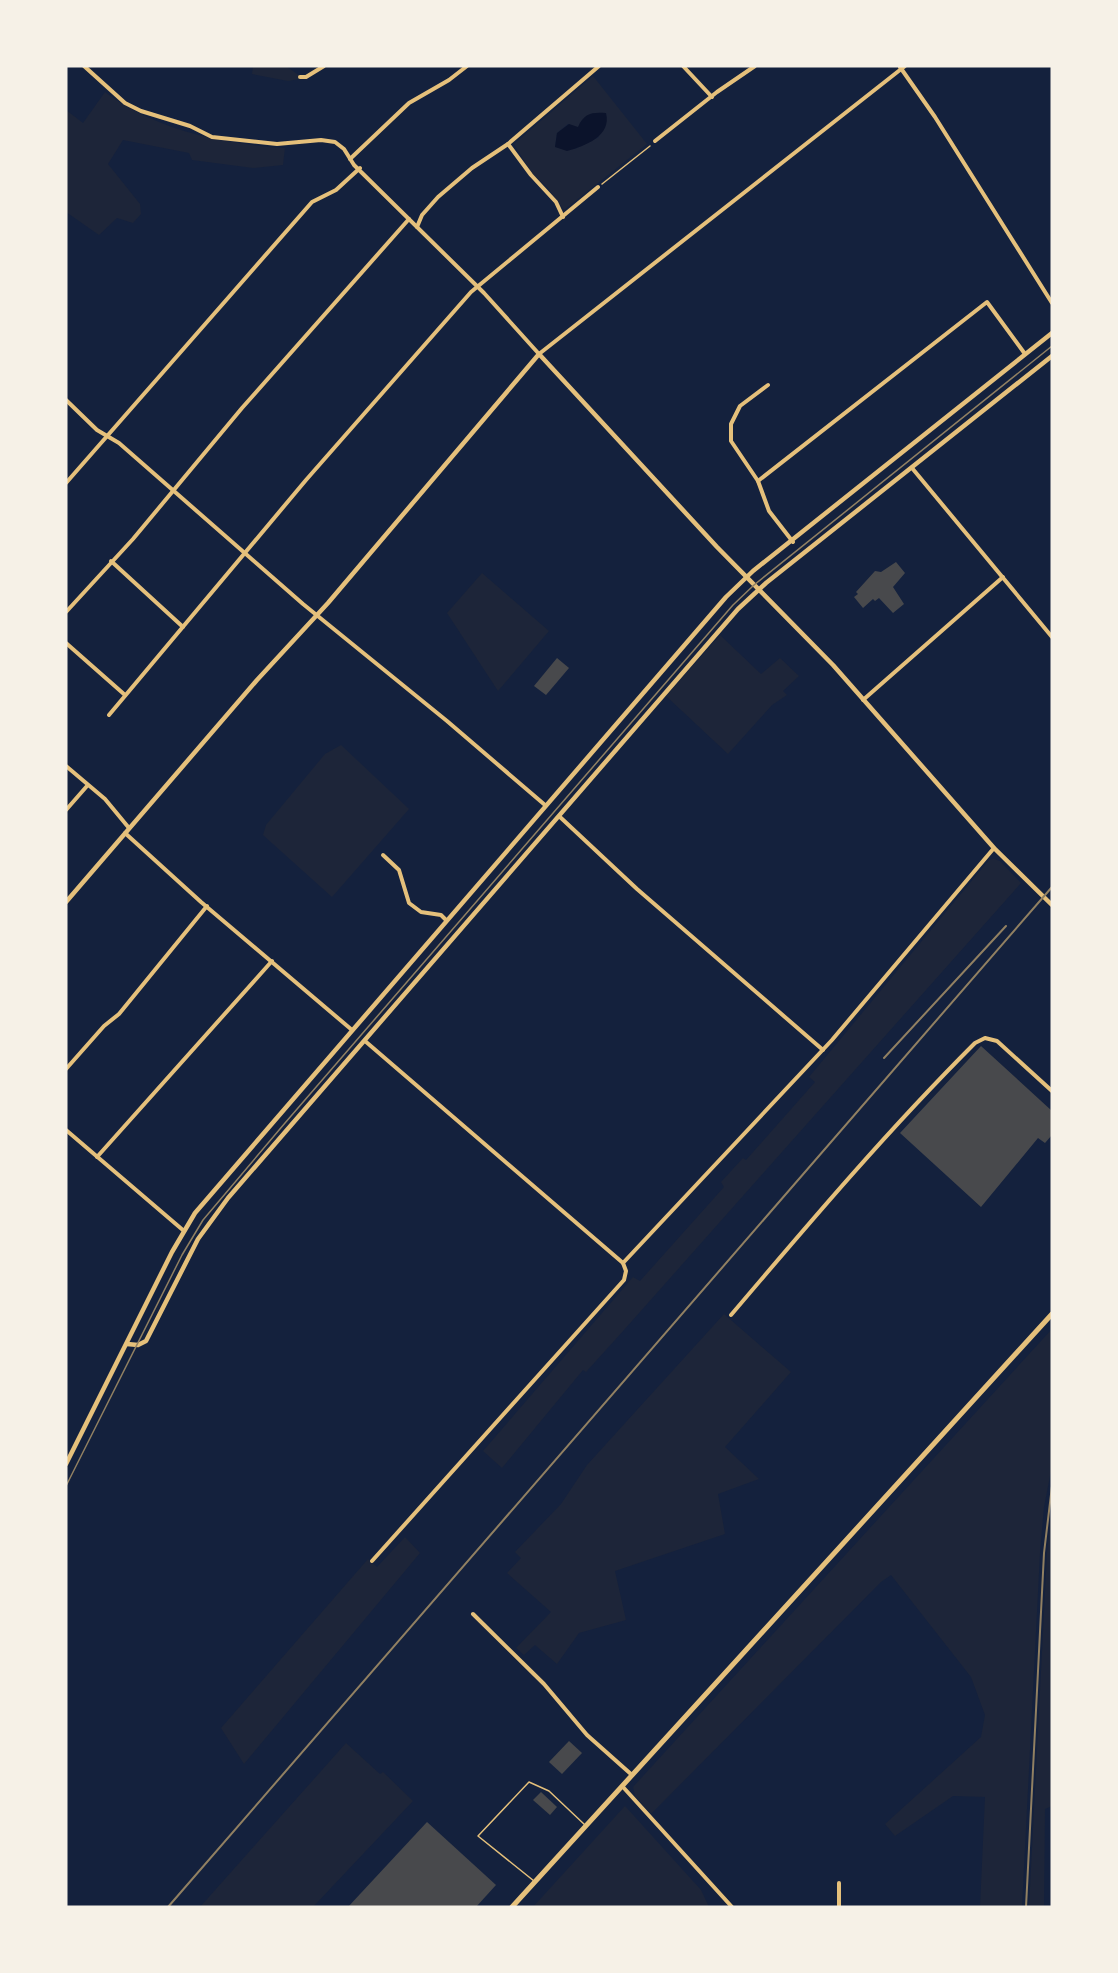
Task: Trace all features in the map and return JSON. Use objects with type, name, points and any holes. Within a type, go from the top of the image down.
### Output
[{"type":"main road","points":[[512,1907],[1052,1314]]},
{"type":"street","points":[[84,66],[124,103],[141,111],[190,126],[212,137],[277,144],[321,140],[335,142],[344,149],[350,159],[477,288],[747,577],[833,665],[994,848],[1052,906]]},
{"type":"street","points":[[300,77],[306,77],[324,66]]},
{"type":"street","points":[[350,159],[409,103],[467,66]]},
{"type":"street","points":[[417,227],[422,215],[438,197],[472,168],[508,144],[599,66]]},
{"type":"street","points":[[683,66],[712,97]]},
{"type":"street","points":[[655,141],[756,66]]},
{"type":"street","points":[[66,902],[539,354],[902,67],[1052,303]]},
{"type":"street","points":[[508,144],[531,176],[556,202],[563,217]]},
{"type":"street","points":[[66,483],[312,202],[336,190],[360,168]]},
{"type":"street","points":[[109,715],[245,552],[477,288],[597,187]]},
{"type":"street","points":[[66,612],[133,539],[172,490],[409,219]]},
{"type":"street","points":[[758,481],[987,302],[1025,354]]},
{"type":"street","points":[[66,1464],[184,1230],[195,1214],[726,597],[747,577],[1052,333]]},
{"type":"street","points":[[127,1344],[138,1345],[146,1341],[208,1224],[718,632],[759,589],[1052,356]]},
{"type":"street","points":[[768,385],[740,406],[731,424],[731,441],[758,481],[769,511],[793,542]]},
{"type":"street","points":[[66,400],[316,614],[545,805]]},
{"type":"street","points":[[912,468],[1052,638]]},
{"type":"street","points":[[111,561],[183,627]]},
{"type":"street","points":[[863,700],[1003,578]]},
{"type":"street","points":[[66,644],[125,695]]},
{"type":"street","points":[[66,766],[105,799],[127,830],[207,906],[352,1030]]},
{"type":"street","points":[[66,810],[87,786]]},
{"type":"street","points":[[560,817],[637,889],[823,1050]]},
{"type":"street","points":[[623,1263],[823,1050],[994,848]]},
{"type":"street","points":[[383,855],[399,870],[409,903],[421,912],[441,915],[446,920]]},
{"type":"street","points":[[66,1069],[104,1026],[119,1014],[207,906]]},
{"type":"street","points":[[97,1156],[272,961]]},
{"type":"street","points":[[731,1315],[846,1180],[921,1097],[975,1043],[985,1038],[997,1041],[1052,1091]]},
{"type":"street","points":[[365,1041],[623,1263],[626,1271],[624,1280],[372,1561]]},
{"type":"street","points":[[66,1130],[184,1230]]},
{"type":"street","points":[[473,1614],[544,1684],[587,1735],[633,1775]]},
{"type":"street","points":[[623,1787],[732,1907]]},
{"type":"street","points":[[839,1883],[839,1907]]},
{"type":"lane","points":[[534,1882],[478,1836],[529,1782],[549,1791],[586,1826]]},
{"type":"path","points":[[597,187],[655,141]]},
{"type":"shaded area","points":[[253,66],[286,66],[300,76],[299,79],[288,81],[252,74]]},
{"type":"shaded area","points":[[593,76],[647,144],[564,210],[547,187],[532,174],[514,144]],"holes":[[[568,124],[599,137],[575,149],[555,147],[557,133]]]},
{"type":"shaded area","points":[[105,92],[146,116],[190,133],[238,143],[285,148],[283,165],[253,168],[192,160],[189,153],[123,140],[108,164],[140,204],[141,214],[133,223],[117,218],[99,235],[66,212],[66,110],[83,123]]},
{"type":"shaded area","points":[[606,113],[605,128],[596,139],[567,151],[555,147],[557,133],[569,124],[578,127],[589,114]]},
{"type":"shaded area","points":[[482,573],[549,631],[498,691],[447,613]]},
{"type":"shaded area","points":[[720,635],[761,674],[780,658],[799,676],[783,691],[787,695],[772,705],[728,754],[666,696]]},
{"type":"shaded area","points":[[341,745],[409,809],[332,897],[263,835],[266,825],[325,754]]},
{"type":"shaded area","points":[[989,860],[1000,861],[1021,883],[624,1330],[586,1372],[583,1370],[502,1468],[483,1451],[633,1277],[640,1281],[724,1187],[721,1182],[743,1158],[746,1160],[815,1082],[809,1077]]},
{"type":"shaded area","points":[[724,1314],[791,1372],[725,1447],[759,1479],[718,1494],[725,1534],[615,1571],[626,1620],[579,1633],[557,1664],[535,1645],[524,1655],[516,1648],[551,1612],[507,1573],[521,1558],[515,1552],[561,1504],[587,1465]]},
{"type":"shaded area","points":[[1052,1329],[1052,1466],[1044,1507],[1040,1553],[1022,1907],[980,1907],[985,1797],[953,1796],[895,1836],[885,1824],[981,1737],[985,1715],[971,1677],[891,1575],[881,1582],[651,1814],[635,1796],[633,1787]]},
{"type":"shaded area","points":[[1052,1506],[1052,1806],[1045,1809],[1044,1907],[1029,1907],[1047,1553]]},
{"type":"shaded area","points":[[405,1537],[420,1553],[244,1764],[221,1728],[368,1559],[377,1567]]},
{"type":"shaded area","points":[[346,1743],[380,1774],[383,1772],[413,1801],[313,1907],[200,1907]]},
{"type":"shaded area","points":[[625,1806],[701,1890],[709,1907],[533,1907]]},
{"type":"building","points":[[896,562],[905,573],[893,587],[904,604],[893,613],[879,598],[875,601],[873,599],[863,608],[854,597],[858,594],[856,592],[875,571],[881,572]]},
{"type":"building","points":[[557,658],[569,668],[546,695],[534,686]]},
{"type":"building","points":[[981,1046],[1052,1111],[1052,1135],[1045,1143],[1038,1138],[981,1207],[900,1133]]},
{"type":"building","points":[[569,1741],[582,1753],[562,1774],[549,1762]]},
{"type":"building","points":[[541,1792],[557,1807],[550,1815],[533,1800]]},
{"type":"building","points":[[427,1822],[496,1885],[476,1907],[348,1907]]},
{"type":"tram line","points":[[66,1486],[182,1255],[203,1220],[733,605],[754,585],[1052,346]]},
{"type":"railway","points":[[168,1907],[1052,887]]},
{"type":"railway","points":[[884,1058],[1006,926]]},
{"type":"railway","points":[[1026,1907],[1044,1553],[1052,1486]]}]
